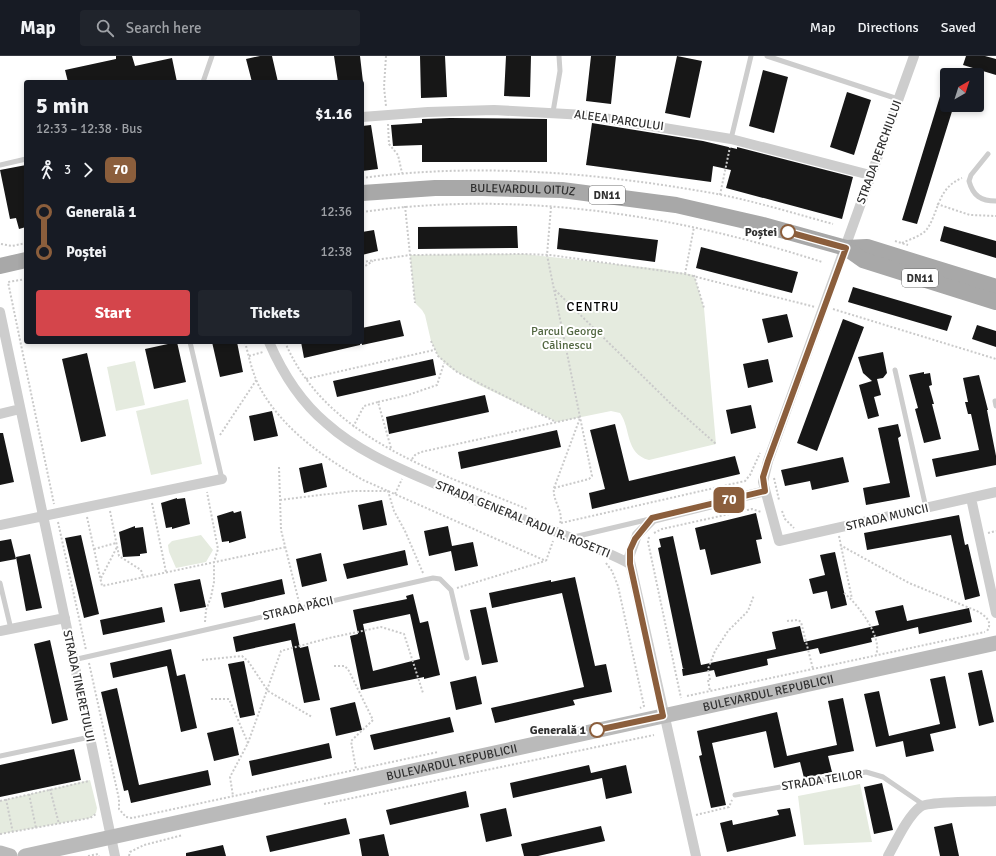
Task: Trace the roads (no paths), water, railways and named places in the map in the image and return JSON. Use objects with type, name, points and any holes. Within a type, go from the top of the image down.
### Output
[{"type":"main road","name":"BULEVARDUL OITUZ","points":[[364,193],[419,189],[482,188],[562,190],[670,204],[727,216],[846,248],[867,247],[996,287]]},
{"type":"main road","name":"BULEVARDUL OITUZ","points":[[846,248],[863,260],[996,302]]},
{"type":"main road","points":[[0,266],[24,260]]},
{"type":"street","name":"STRADA PERCHIULUI","points":[[779,541],[765,491],[763,477],[846,248],[870,175],[914,56]]},
{"type":"street","name":"ALEEA PARCULUI","points":[[364,117],[473,110],[553,112],[643,123],[731,138],[870,175]]},
{"type":"street","name":"STRADA TINERETULUI","points":[[0,312],[115,856]]},
{"type":"street","name":"STRADA GENERAL RADU R. ROSETTI","points":[[268,347],[304,400],[326,423],[347,440],[400,469],[454,492],[601,549],[630,564]]},
{"type":"street","points":[[0,414],[20,409]]},
{"type":"street","points":[[0,525],[222,479]]},
{"type":"street","points":[[696,856],[663,716],[630,564],[630,550],[635,539],[652,518],[765,491]]},
{"type":"street","name":"STRADA MUNCII","points":[[779,541],[996,492]]},
{"type":"street","points":[[971,498],[996,613]]},
{"type":"street","points":[[0,631],[65,618]]},
{"type":"street","name":"BULEVARDUL REPUBLICII","points":[[25,856],[663,716],[989,635]]},
{"type":"street","points":[[888,856],[899,834],[916,810],[924,805],[996,801]]},
{"type":"street","points":[[0,853],[10,856]]},
{"type":"lane","points":[[204,80],[212,56]]},
{"type":"lane","points":[[553,112],[560,71],[559,56]]},
{"type":"lane","points":[[731,138],[751,56]]},
{"type":"lane","points":[[767,56],[898,99]]},
{"type":"lane","points":[[988,154],[971,174],[969,181],[976,196],[983,200],[996,201]]},
{"type":"lane","points":[[0,165],[24,159]]},
{"type":"lane","points":[[190,344],[222,479]]},
{"type":"lane","points":[[896,370],[926,508]]},
{"type":"lane","points":[[995,400],[996,406]]},
{"type":"lane","points":[[570,537],[652,518]]},
{"type":"lane","name":"STRADA PĂCII","points":[[73,660],[425,578],[440,579],[451,590],[467,658]]},
{"type":"lane","points":[[0,583],[11,629]]},
{"type":"lane","points":[[0,756],[90,737]]},
{"type":"lane","name":"STRADA TEILOR","points":[[735,795],[866,772],[884,777],[924,805]]},
{"type":"place","name":"Poștei","points":[[788,232]]},
{"type":"place","name":"Generală 1","points":[[597,730]]},
{"type":"district","name":"CENTRU","points":[[593,306]]},
{"type":"park label","name":"Parcul George Călinescu","points":[[567,338]]}]
